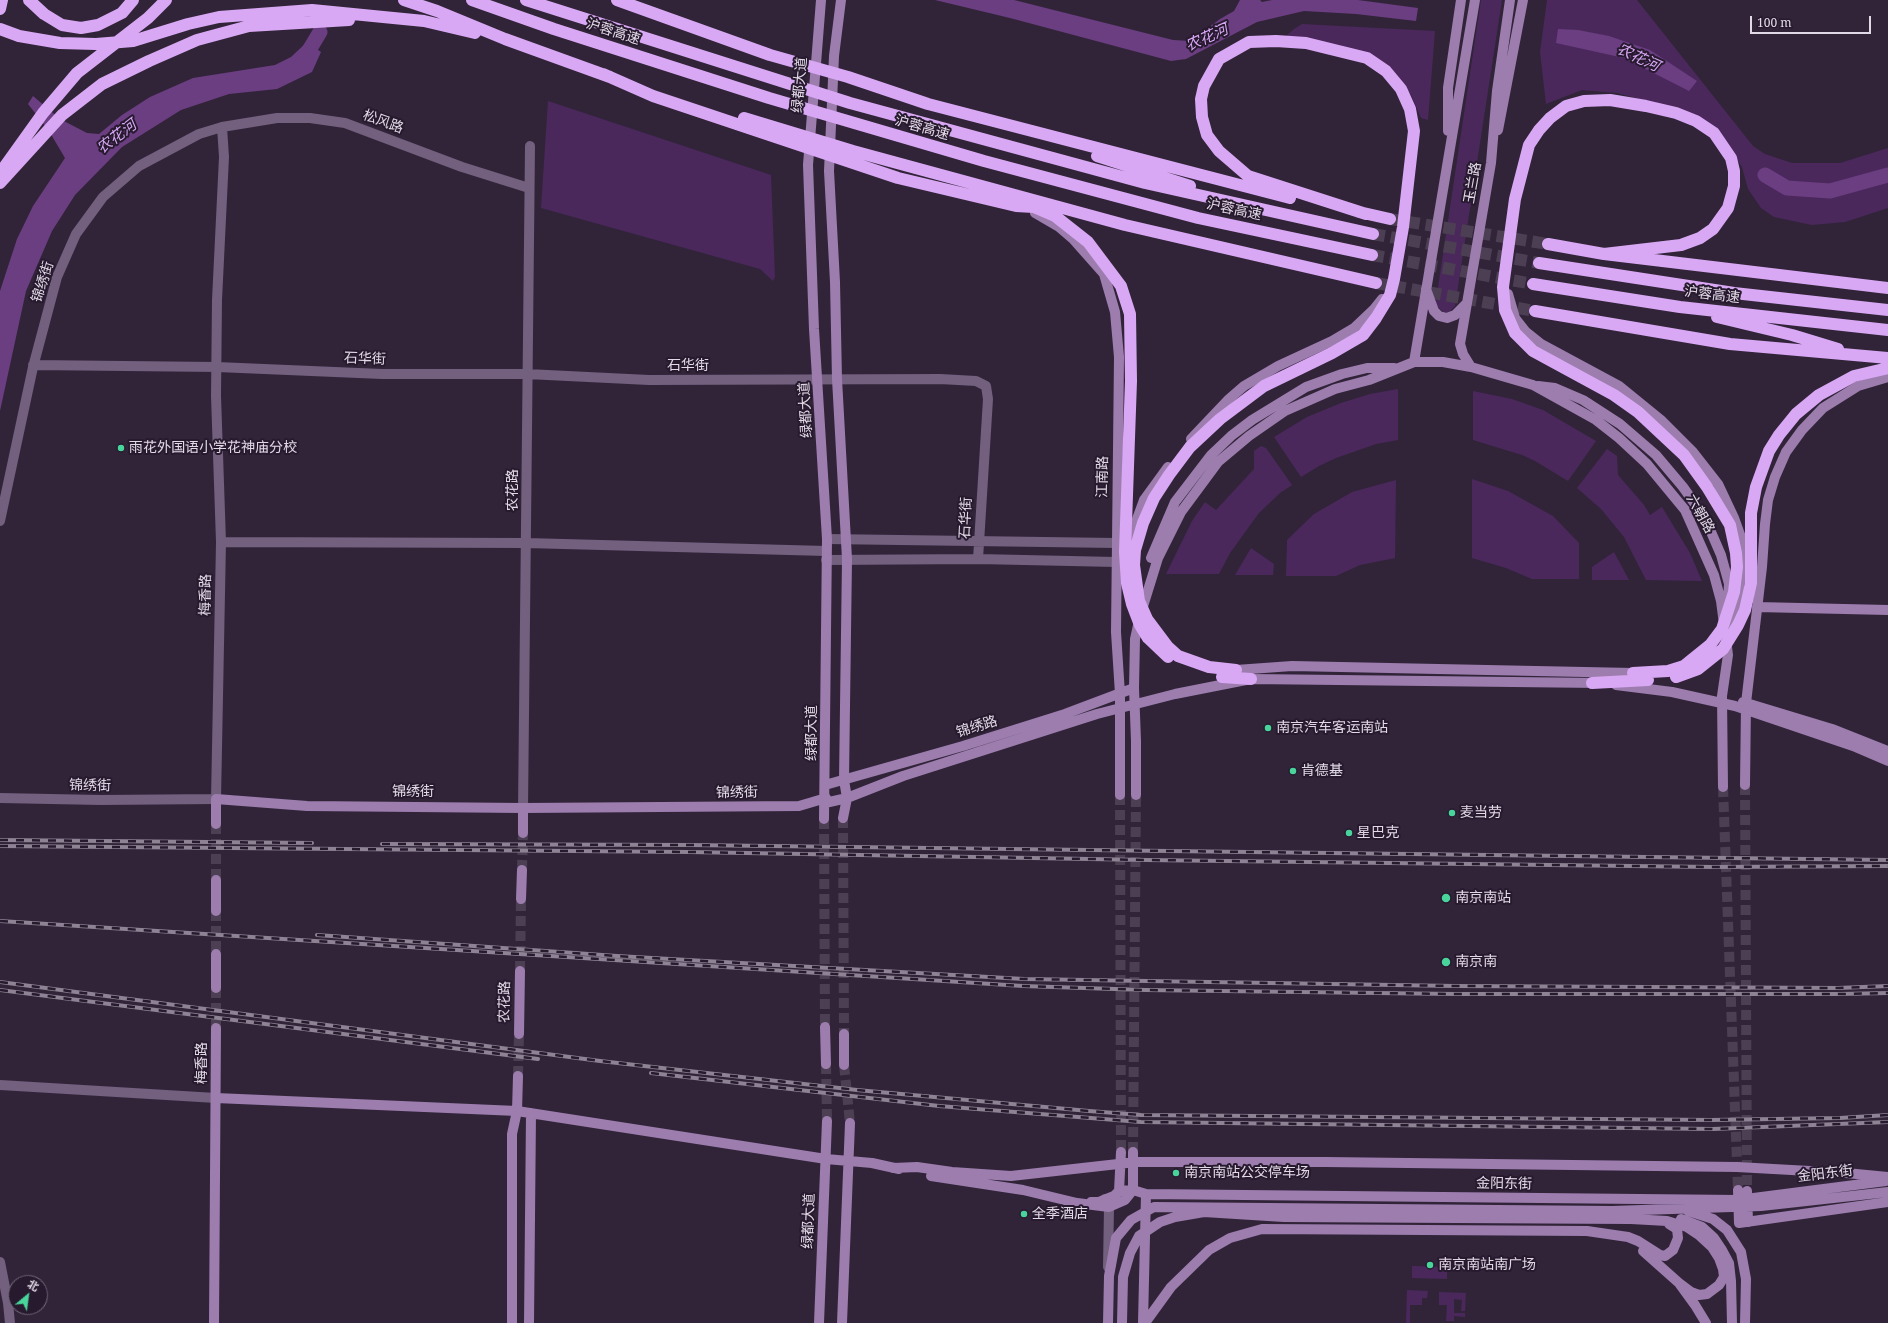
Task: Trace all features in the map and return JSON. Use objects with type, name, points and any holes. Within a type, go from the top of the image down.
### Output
[{"type":"highway","points":[[0,9],[2,0]]},
{"type":"highway","points":[[29,0],[44,14],[62,25],[81,28],[98,25],[122,13],[133,0]]},
{"type":"highway","points":[[0,173],[42,112],[77,72],[148,18],[166,0]]},
{"type":"highway","points":[[404,0],[437,11],[505,39],[603,74],[781,134],[855,165],[898,178],[1016,206],[1034,207],[1055,216],[1069,225],[1099,254],[1121,286],[1130,314],[1131,381],[1127,453],[1125,552],[1127,583],[1132,604],[1140,625],[1148,638],[1173,660],[1196,672],[1251,679]]},
{"type":"highway","name":"沪蓉高速","points":[[472,0],[554,29],[769,98],[984,161],[1198,218],[1372,255]]},
{"type":"highway","name":"沪蓉高速","points":[[526,0],[770,79],[850,103],[1144,182],[1372,234]]},
{"type":"highway","points":[[617,0],[770,55],[848,77],[928,104],[1152,172],[1240,203]]},
{"type":"highway","points":[[0,29],[19,36],[60,44],[96,44],[133,41],[188,24],[219,18],[312,10],[424,21],[505,39]]},
{"type":"highway","points":[[0,183],[62,115],[102,84],[183,46],[197,40],[249,26],[384,18]]},
{"type":"highway","points":[[1173,660],[1150,624],[1139,601],[1136,583],[1135,550],[1142,523],[1154,498],[1168,475],[1190,447],[1238,404],[1264,386],[1332,354],[1363,335],[1376,318],[1390,295],[1396,268],[1403,227],[1414,131],[1410,109],[1400,89],[1386,71],[1366,58],[1306,43],[1276,41],[1249,42],[1219,60],[1204,86],[1201,99],[1202,117],[1207,135],[1219,151],[1248,176],[1366,214]]},
{"type":"highway","points":[[1604,254],[1681,244],[1700,238],[1713,229],[1728,208],[1734,186],[1734,171],[1731,158],[1714,133],[1689,119],[1646,106],[1610,100],[1584,102],[1566,106],[1550,118],[1538,130],[1529,145],[1516,199],[1503,287],[1505,310],[1515,333],[1533,351],[1614,395],[1638,412],[1684,456],[1708,487],[1730,525],[1736,553],[1737,566],[1734,592],[1728,615],[1722,629],[1710,645],[1696,661],[1676,677]]},
{"type":"highway","points":[[928,104],[1285,196],[1390,219]]},
{"type":"highway","points":[[781,134],[853,151],[1125,225],[1376,283]]},
{"type":"highway","points":[[1548,244],[1604,254],[1888,288]]},
{"type":"highway","name":"沪蓉高速","points":[[1539,263],[1734,293],[1888,310]]},
{"type":"highway","name":"沪蓉高速","points":[[1533,284],[1680,307],[1888,330]]},
{"type":"highway","points":[[1680,307],[1738,323],[1792,335],[1866,357]]},
{"type":"highway","points":[[1535,311],[1730,344],[1888,358]]},
{"type":"highway","points":[[1592,682],[1663,679],[1676,677],[1698,669],[1723,649],[1738,625],[1745,610],[1751,583],[1751,512],[1756,487],[1769,451],[1796,414],[1819,395],[1854,376],[1888,368]]},
{"type":"highway","points":[[1150,624],[1168,647],[1178,656],[1209,667],[1236,670]]},
{"type":"highway","points":[[1633,672],[1668,671],[1684,666],[1710,645]]},
{"type":"highway","points":[[1211,674],[1236,670]]},
{"type":"highway","points":[[1633,672],[1663,679]]},
{"type":"main road","name":"绿都大道","points":[[821,0],[808,165],[814,329],[827,539],[826,800],[824,819]]},
{"type":"main road","points":[[841,0],[834,56],[829,171],[835,282],[837,379],[847,559],[844,780],[847,798],[843,818]]},
{"type":"main road","points":[[1448,162],[1448,88],[1461,0]]},
{"type":"main road","name":"玉兰路","points":[[1414,362],[1425,287],[1448,162],[1475,0]]},
{"type":"main road","name":"玉兰路","points":[[1471,367],[1463,354],[1460,344],[1491,163],[1497,91],[1510,0]]},
{"type":"main road","points":[[1491,163],[1504,107],[1523,0]]},
{"type":"main road","name":"江南路","points":[[1016,206],[1043,217],[1073,239],[1104,274],[1115,312],[1119,357],[1116,632],[1120,694],[1120,795]]},
{"type":"main road","points":[[1508,250],[1507,285],[1510,303],[1515,318],[1526,332],[1541,344],[1619,386],[1667,426],[1693,452],[1718,484],[1734,518],[1743,543],[1744,556],[1737,607],[1728,655]]},
{"type":"main road","points":[[1116,632],[1130,557],[1133,530],[1144,500],[1179,453],[1228,399],[1244,386],[1278,366],[1332,341],[1354,328],[1366,318],[1380,302],[1396,268]]},
{"type":"main road","points":[[1425,287],[1434,311],[1439,316],[1447,318],[1455,315],[1466,304]]},
{"type":"main road","points":[[1136,795],[1134,688],[1137,632],[1140,616],[1158,558],[1181,512],[1218,462],[1249,436],[1285,411],[1335,389],[1369,380],[1414,362]]},
{"type":"main road","name":"六朝路","points":[[1414,362],[1443,362],[1471,367],[1533,385],[1596,420],[1620,438],[1647,464],[1685,510],[1714,575],[1721,601],[1728,655],[1722,696],[1723,787]]},
{"type":"main road","points":[[1150,624],[1147,576],[1151,557],[1175,502],[1191,478],[1211,455],[1252,420],[1283,400],[1324,380],[1367,368],[1399,368]]},
{"type":"main road","points":[[1745,785],[1746,703],[1768,500],[1786,452],[1802,430],[1823,408],[1858,386],[1888,377]]},
{"type":"main road","points":[[1533,385],[1555,388],[1583,400],[1620,424],[1656,455],[1683,487],[1704,518],[1721,555],[1729,584],[1728,615]]},
{"type":"main road","points":[[1757,607],[1888,610]]},
{"type":"main road","points":[[1236,670],[1292,666],[1633,672]]},
{"type":"main road","name":"锦绣街","points":[[216,798],[307,806],[523,808],[799,806],[826,800],[847,798],[910,774],[1098,714],[1175,694],[1251,679],[1592,682],[1672,692],[1735,706],[1853,746],[1888,761]]},
{"type":"main road","name":"锦绣路","points":[[825,785],[970,744],[1065,714],[1134,688]]},
{"type":"main road","points":[[1722,696],[1832,729],[1888,751]]},
{"type":"main road","name":"梅香路","points":[[216,798],[216,824]]},
{"type":"main road","name":"农花路","points":[[523,808],[523,833]]},
{"type":"main road","points":[[521,899],[522,870]]},
{"type":"main road","points":[[216,880],[216,911]]},
{"type":"main road","points":[[216,954],[216,988]]},
{"type":"main road","name":"农花路","points":[[519,1034],[520,971]]},
{"type":"main road","name":"梅香路","points":[[214,1323],[216,1028]]},
{"type":"main road","points":[[825,1028],[826,1064]]},
{"type":"main road","points":[[844,1034],[844,1065]]},
{"type":"main road","points":[[512,1323],[512,1134],[517,1111],[518,1076]]},
{"type":"main road","points":[[216,1098],[517,1111],[826,1159],[848,1160],[973,1183],[1023,1190],[1077,1203],[1107,1203],[1124,1200],[1132,1190],[1133,1152]]},
{"type":"main road","points":[[529,1323],[530,1113]]},
{"type":"main road","name":"绿都大道","points":[[819,1323],[827,1121]]},
{"type":"main road","points":[[842,1323],[850,1123]]},
{"type":"main road","points":[[1107,1203],[1119,1191],[1121,1152]]},
{"type":"main road","points":[[893,1168],[917,1167],[952,1172],[1011,1176],[1136,1162],[1326,1162],[1737,1167],[1888,1177]]},
{"type":"main road","name":"金阳东街","points":[[1119,1191],[1132,1190],[1146,1194],[1742,1195],[1888,1180]]},
{"type":"main road","points":[[1107,1321],[1108,1276],[1116,1238],[1131,1220],[1154,1207],[1612,1211],[1761,1206],[1888,1192]]},
{"type":"main road","points":[[1144,1323],[1146,1194]]},
{"type":"main road","points":[[1742,1195],[1743,1223],[1888,1202]]},
{"type":"main road","points":[[1676,1208],[1713,1219],[1728,1230],[1741,1252],[1746,1279],[1745,1323]]},
{"type":"main road","points":[[1612,1211],[1684,1219],[1702,1227],[1714,1238],[1728,1263],[1732,1281],[1732,1323]]},
{"type":"main road","points":[[1122,1323],[1123,1277],[1130,1253],[1140,1236],[1160,1222],[1175,1217],[1204,1212],[1284,1217],[1652,1220],[1678,1224]]},
{"type":"main road","points":[[1144,1323],[1171,1287],[1208,1250],[1230,1238],[1262,1229],[1588,1231],[1616,1237],[1632,1243],[1691,1292],[1699,1295],[1707,1294],[1719,1285],[1724,1277],[1719,1258],[1712,1247],[1699,1235],[1664,1218],[1642,1214]]},
{"type":"main road","points":[[1616,1237],[1628,1237],[1638,1241],[1660,1255],[1670,1254],[1678,1238],[1677,1229],[1668,1223],[1652,1220]]},
{"type":"main road","points":[[1679,1283],[1695,1304],[1706,1323]]},
{"type":"street","name":"松风路","points":[[222,127],[277,118],[310,118],[345,123],[462,167],[529,188]]},
{"type":"street","name":"锦绣街","points":[[0,521],[33,365],[57,277],[76,234],[103,197],[139,166],[199,134],[222,127]]},
{"type":"street","name":"梅香路","points":[[216,798],[221,542],[216,396],[217,300],[224,157],[222,127]]},
{"type":"street","name":"农花路","points":[[523,808],[530,146]]},
{"type":"street","name":"石华街","points":[[33,365],[217,367],[382,374],[527,374],[649,380],[940,379],[976,381],[986,386],[988,399],[978,559]]},
{"type":"street","points":[[827,539],[1116,543]]},
{"type":"street","points":[[221,542],[526,543],[826,555],[847,559],[978,559],[1116,562]]},
{"type":"street","name":"锦绣街","points":[[0,798],[101,800],[216,798]]},
{"type":"street","points":[[0,1085],[216,1098]]},
{"type":"street","points":[[1107,1203],[1107,1321]]},
{"type":"street","points":[[0,1262],[8,1303],[10,1323]]},
{"type":"shaded area","points":[[1481,0],[1502,0],[1455,306],[1449,312],[1444,312],[1436,306],[1436,301]]},
{"type":"shaded area","points":[[1547,0],[1637,0],[1753,146],[1765,154],[1792,163],[1840,163],[1888,148],[1888,208],[1845,222],[1812,225],[1774,217],[1761,208],[1748,189],[1742,167],[1723,139],[1694,114],[1617,93],[1582,90],[1546,104],[1540,52]]},
{"type":"shaded area","points":[[1302,24],[1435,31],[1428,120],[1421,118],[1411,95],[1392,71],[1285,37]]},
{"type":"shaded area","points":[[548,101],[771,175],[775,277],[773,281],[760,269],[541,208]]},
{"type":"shaded area","points":[[1398,389],[1398,440],[1376,444],[1336,458],[1301,477],[1274,437],[1307,417],[1341,403],[1370,394]]},
{"type":"shaded area","points":[[1473,391],[1512,399],[1543,410],[1596,441],[1568,481],[1522,455],[1473,440]]},
{"type":"shaded area","points":[[1261,446],[1266,448],[1292,485],[1280,493],[1259,513],[1230,553],[1219,574],[1166,574],[1192,521],[1205,502],[1216,510],[1254,469],[1254,451]]},
{"type":"shaded area","points":[[1607,449],[1617,456],[1618,475],[1644,505],[1650,515],[1662,507],[1690,553],[1702,581],[1646,580],[1624,537],[1601,509],[1577,488]]},
{"type":"shaded area","points":[[1472,479],[1508,491],[1553,516],[1579,543],[1579,579],[1532,579],[1506,568],[1472,558]]},
{"type":"shaded area","points":[[1396,480],[1395,558],[1360,565],[1336,576],[1286,576],[1287,540],[1314,514],[1352,492]]},
{"type":"shaded area","points":[[1251,548],[1274,564],[1273,575],[1235,575]]},
{"type":"shaded area","points":[[1614,552],[1629,580],[1592,580],[1592,567]]},
{"type":"shaded area","points":[[1412,1266],[1447,1267],[1447,1279],[1412,1278]]},
{"type":"shaded area","points":[[1407,1290],[1428,1291],[1427,1298],[1422,1298],[1422,1305],[1410,1305],[1410,1323],[1406,1323]]},
{"type":"shaded area","points":[[1439,1292],[1466,1293],[1465,1311],[1461,1311],[1462,1300],[1454,1299],[1454,1313],[1465,1313],[1465,1317],[1454,1316],[1454,1321],[1446,1321],[1447,1305],[1439,1305]]},
{"type":"water","points":[[935,0],[1014,0],[1173,40],[1190,41],[1220,19],[1234,11],[1240,0],[1260,0],[1262,2],[1272,0],[1358,0],[1418,8],[1416,21],[1356,14],[1304,11],[1257,22],[1186,59],[1171,61],[1010,18]]},
{"type":"water","points":[[1558,29],[1578,30],[1609,36],[1650,50],[1697,81],[1689,91],[1624,58],[1556,43]]},
{"type":"water","points":[[307,42],[321,52],[312,72],[277,89],[229,94],[181,110],[122,147],[75,195],[52,231],[26,291],[0,411],[0,291],[17,239],[33,206],[65,158],[49,131],[28,104],[33,96],[60,119],[87,133],[99,134],[122,115],[150,97],[193,78],[275,65],[291,57]]},
{"type":"waterway","name":"农花河","points":[[302,62],[320,32]]},
{"type":"waterway","name":"农花河","points":[[1765,175],[1787,188],[1830,191],[1888,175]]},
{"type":"tunnel","points":[[1390,219],[1548,244]]},
{"type":"tunnel","points":[[1373,234],[1539,263]]},
{"type":"tunnel","points":[[1372,255],[1533,284]]},
{"type":"tunnel","points":[[1376,283],[1535,311]]},
{"type":"tunnel","points":[[1745,785],[1747,1191]]},
{"type":"tunnel","points":[[1723,787],[1738,1190]]},
{"type":"tunnel","points":[[1120,795],[1121,1152]]},
{"type":"tunnel","points":[[1133,1152],[1136,795]]},
{"type":"tunnel","points":[[843,818],[844,1034]]},
{"type":"tunnel","points":[[824,819],[825,1027]]},
{"type":"tunnel","points":[[216,824],[216,880]]},
{"type":"tunnel","points":[[522,870],[523,833]]},
{"type":"tunnel","points":[[520,971],[521,899]]},
{"type":"tunnel","points":[[216,911],[216,954]]},
{"type":"tunnel","points":[[216,988],[216,1028]]},
{"type":"tunnel","points":[[518,1076],[519,1034]]},
{"type":"tunnel","points":[[826,1064],[827,1121]]},
{"type":"tunnel","points":[[844,1065],[850,1123]]},
{"type":"railway","points":[[0,840],[312,843]]},
{"type":"railway","points":[[382,844],[690,845],[1888,860]]},
{"type":"railway","points":[[0,846],[689,852],[1146,860],[1713,867],[1888,866]]},
{"type":"railway","points":[[0,921],[1023,986],[1145,990],[1455,994],[1888,993]]},
{"type":"railway","points":[[317,935],[617,956],[1024,979],[1455,986],[1838,988],[1888,986]]},
{"type":"railway","points":[[0,982],[600,1061],[857,1090],[1141,1115],[1711,1120],[1840,1118],[1888,1115]]},
{"type":"railway","points":[[0,990],[538,1059]]},
{"type":"railway","points":[[651,1073],[939,1106],[1141,1122],[1713,1129],[1888,1122]]},
{"type":"place","name":"雨花外国语小学花神庙分校","points":[[121,448]]},
{"type":"place","name":"南京汽车客运南站","points":[[1268,728]]},
{"type":"place","name":"肯德基","points":[[1293,771]]},
{"type":"place","name":"麦当劳","points":[[1452,813]]},
{"type":"place","name":"星巴克","points":[[1349,833]]},
{"type":"place","name":"南京南站","points":[[1446,898]]},
{"type":"place","name":"南京南","points":[[1446,962]]},
{"type":"place","name":"南京南站公交停车场","points":[[1176,1173]]},
{"type":"place","name":"全季酒店","points":[[1024,1214]]},
{"type":"place","name":"南京南站南广场","points":[[1430,1265]]}]
